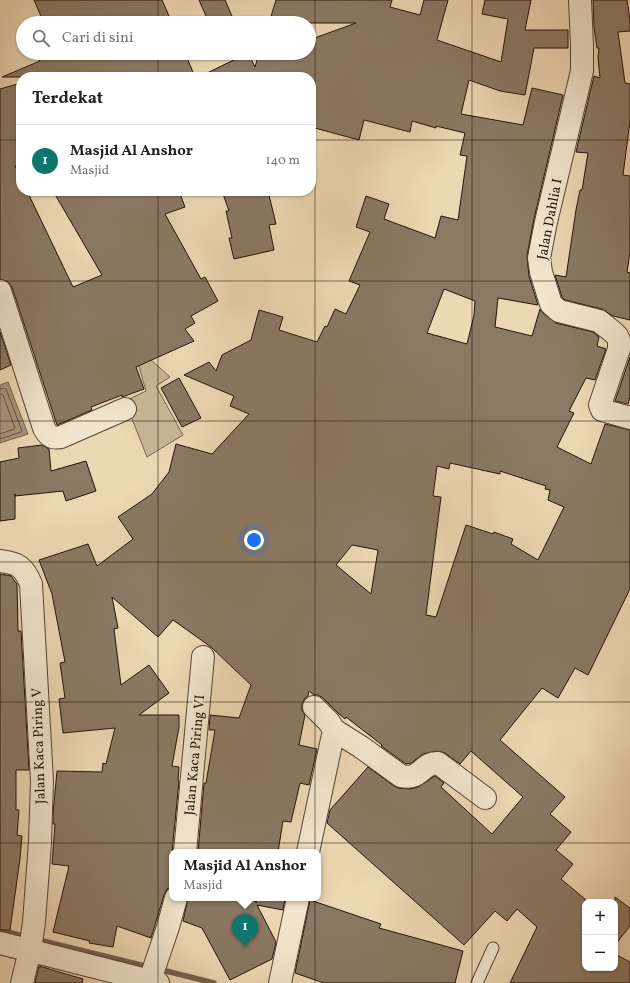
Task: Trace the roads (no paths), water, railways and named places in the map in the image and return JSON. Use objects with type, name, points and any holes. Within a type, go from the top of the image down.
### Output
[{"type":"street","name":"Jalan Dahlia I","points":[[580,0],[582,70],[549,207],[539,258],[541,272],[551,304],[559,311],[599,321],[617,336],[619,340],[619,348],[600,405],[602,410],[630,418]]},
{"type":"street","points":[[0,292],[47,434],[54,438],[61,437],[124,409]]},
{"type":"street","name":"Jalan Kaca Piring V","points":[[0,562],[10,562],[20,566],[27,574],[31,584],[42,781],[40,842],[32,937],[22,983]]},
{"type":"street","name":"Jalan Kaca Piring VI","points":[[185,849],[203,657]]},
{"type":"street","points":[[314,707],[329,722],[334,730],[357,744],[401,776],[407,778],[415,776],[429,765],[438,763],[485,798]]},
{"type":"street","points":[[309,849],[334,730]]},
{"type":"street","points":[[0,944],[32,937],[152,982],[175,901]]},
{"type":"street","points":[[280,983],[297,901]]},
{"type":"lane","points":[[477,983],[493,948]]},
{"type":"water","points":[[8,382],[28,434],[0,443],[0,385]]},
{"type":"waterway","points":[[0,930],[27,937]]},
{"type":"waterway","points":[[35,939],[149,967]]},
{"type":"waterway","points":[[158,969],[214,983]]},
{"type":"place","name":"Masjid Al Anshor","points":[[245,947]]}]
